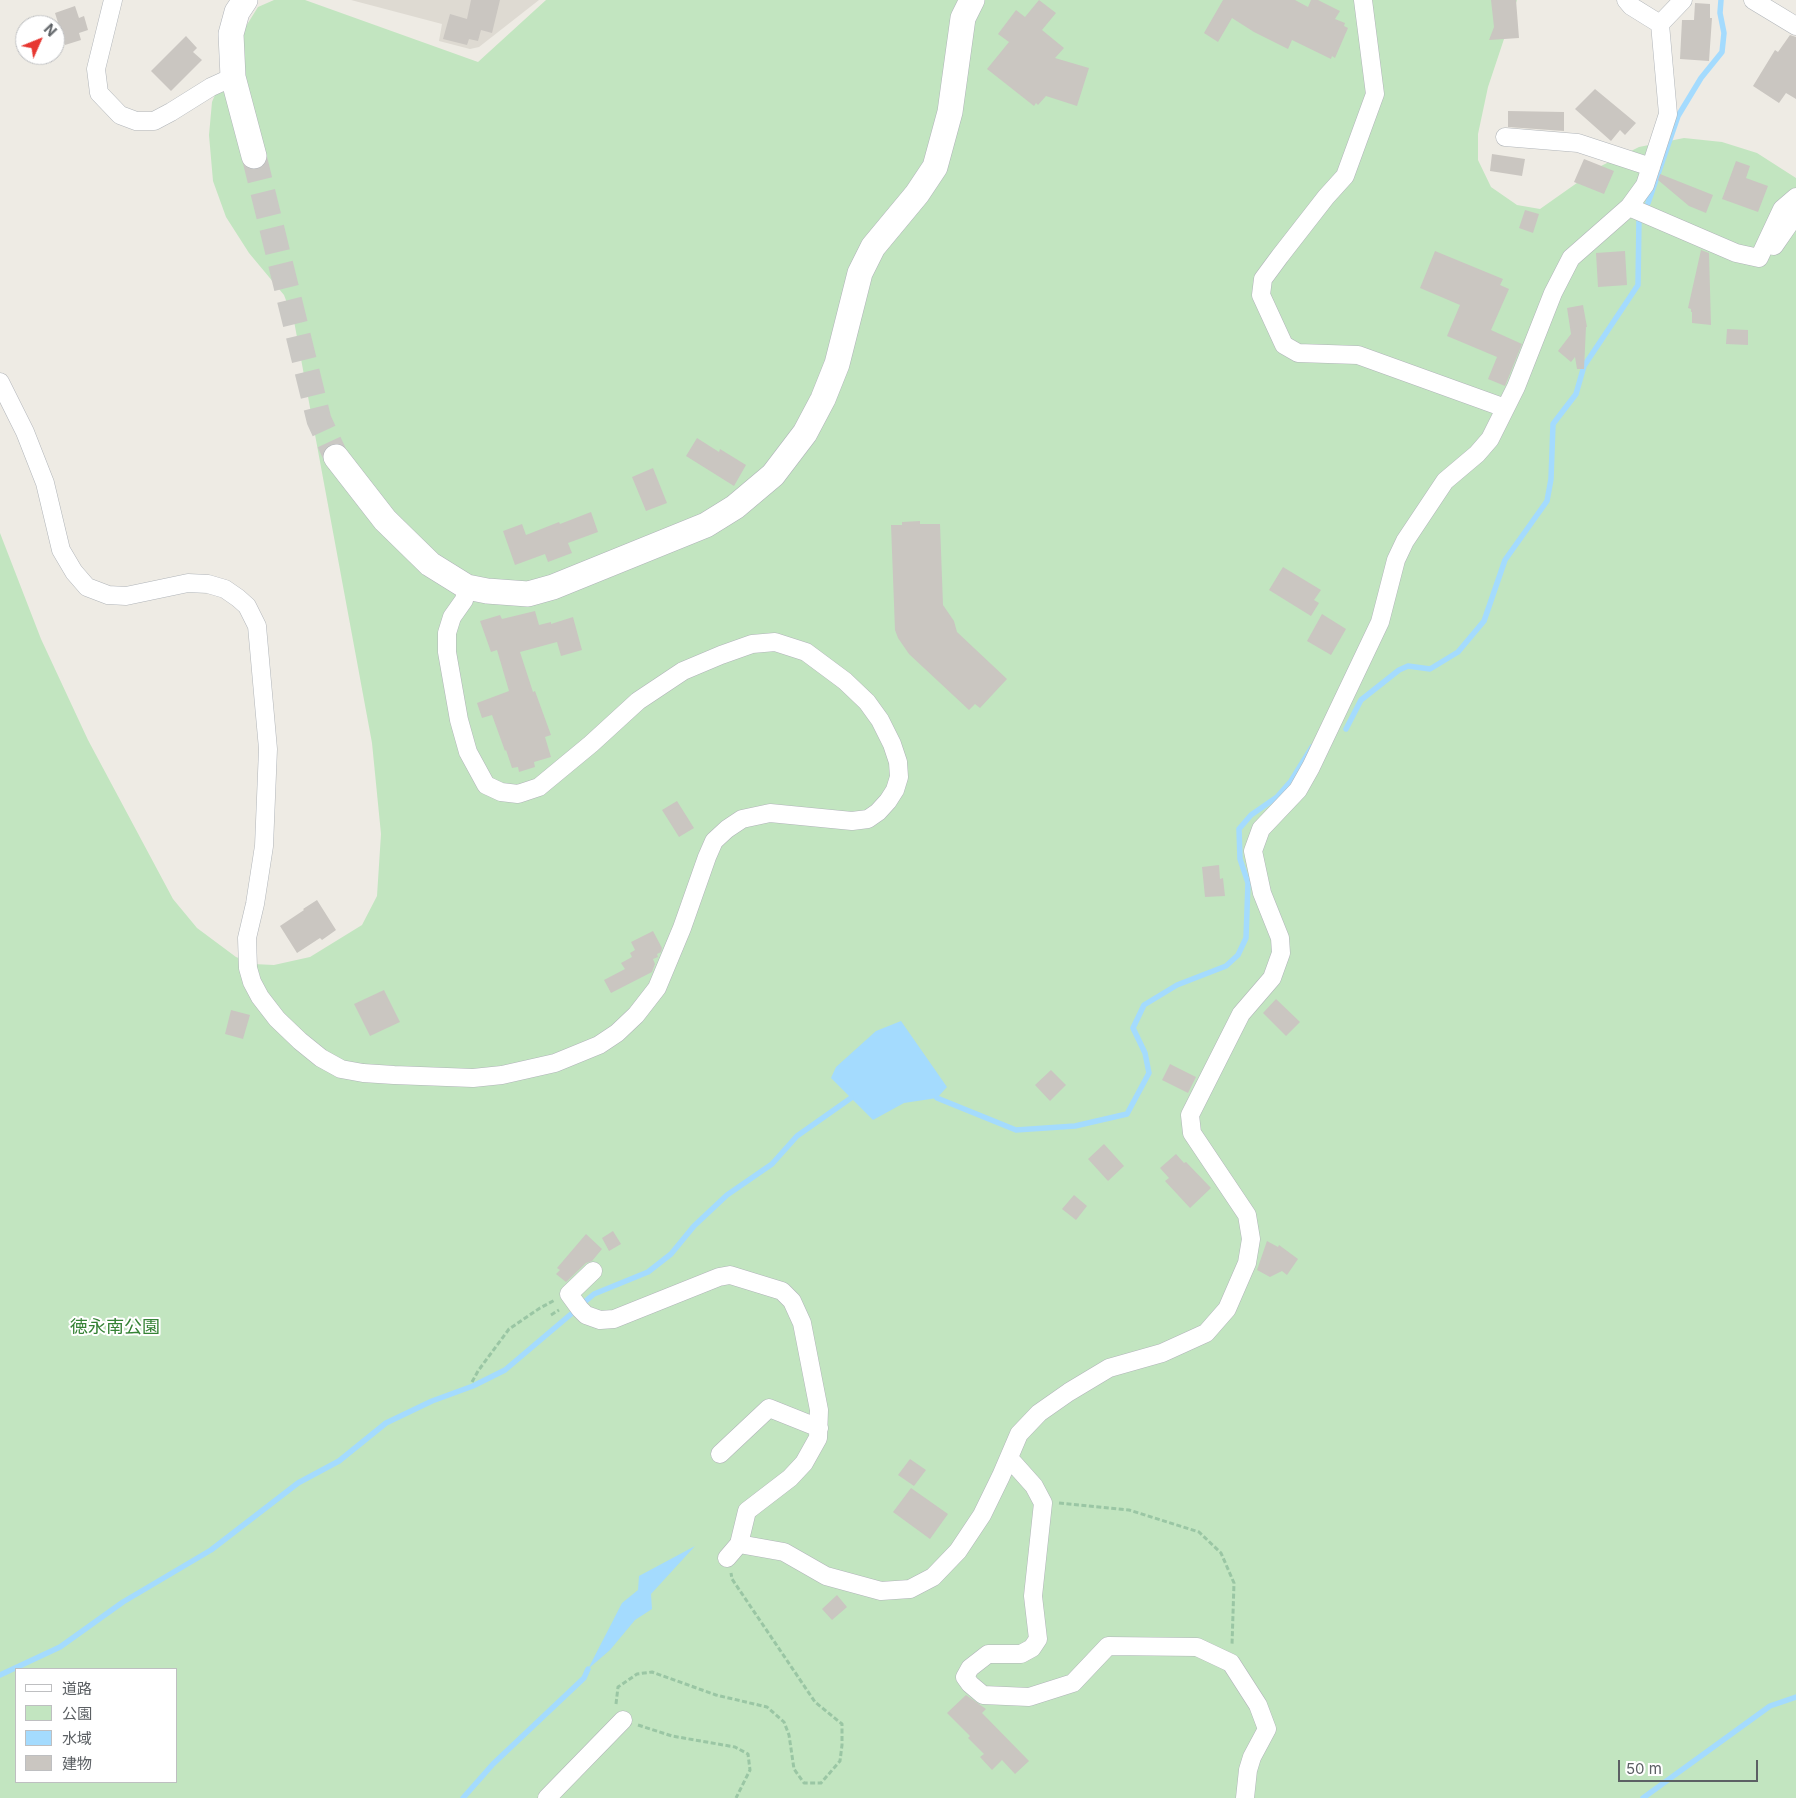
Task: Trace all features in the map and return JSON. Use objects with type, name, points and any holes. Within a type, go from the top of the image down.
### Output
[{"type":"street","points":[[113,0],[96,69],[99,93],[120,115],[136,122],[154,121],[233,77]]},
{"type":"street","points":[[246,0],[237,12],[231,34],[233,77],[254,156]]},
{"type":"street","points":[[336,457],[385,520],[430,564],[467,587],[487,592],[528,594],[553,587],[706,525],[735,507],[773,475],[805,433],[823,399],[838,364],[860,273],[873,247],[917,194],[935,167],[950,112],[963,18],[972,0]]},
{"type":"street","points":[[1363,0],[1375,94],[1345,176],[1326,197],[1263,279],[1261,295],[1284,345],[1298,353],[1358,355],[1505,408]]},
{"type":"street","points":[[1626,0],[1631,6],[1660,24]]},
{"type":"street","points":[[739,1544],[784,1552],[826,1576],[881,1591],[910,1589],[933,1577],[958,1550],[982,1515],[1019,1434],[1039,1413],[1109,1368],[1162,1353],[1206,1333],[1227,1309],[1247,1263],[1251,1239],[1247,1215],[1192,1133],[1190,1115],[1241,1014],[1272,978],[1281,953],[1280,938],[1262,894],[1253,851],[1261,828],[1298,790],[1311,767],[1380,622],[1396,560],[1404,541],[1445,481],[1477,454],[1490,439],[1516,387],[1553,293],[1571,258],[1629,207],[1645,184],[1668,114],[1660,24],[1683,0]]},
{"type":"street","points":[[1753,0],[1796,26]]},
{"type":"street","points":[[1505,137],[1578,143],[1651,167]]},
{"type":"street","points":[[1759,258],[1782,209],[1796,197]]},
{"type":"street","points":[[1629,207],[1736,253],[1767,260],[1775,243],[1796,214]]},
{"type":"street","points":[[0,382],[25,432],[45,483],[61,550],[74,572],[87,586],[108,595],[126,596],[188,583],[208,584],[225,589],[238,598],[247,606],[257,626],[268,749],[264,846],[255,904],[247,938],[248,968],[260,997],[277,1018],[300,1041],[321,1058],[341,1069],[378,1074],[473,1078],[502,1075],[555,1063],[599,1045],[617,1033],[636,1015],[657,988],[680,935],[714,841],[727,829],[742,819],[770,813],[844,820],[868,819],[888,801],[895,790],[899,777],[898,762],[892,744],[880,720],[867,702],[845,681],[806,652],[775,642],[752,644],[683,671],[638,701],[591,744],[539,787],[518,794],[501,792],[486,784],[468,752],[459,720],[447,652],[447,633],[452,617],[464,600],[467,587]]},
{"type":"street","points":[[593,1271],[569,1294],[586,1315],[600,1320],[614,1319],[719,1277],[730,1275],[782,1291],[792,1300],[802,1323],[819,1410],[818,1438],[804,1463],[790,1478],[747,1511],[739,1544],[727,1558]]},
{"type":"street","points":[[720,1454],[769,1408],[819,1428]]},
{"type":"street","points":[[1009,1458],[1034,1486],[1044,1503],[1033,1596],[1038,1639],[1032,1648],[1021,1654],[988,1654],[970,1668],[965,1677],[983,1695],[1029,1697],[1073,1683],[1108,1646],[1197,1647],[1232,1663],[1258,1705],[1267,1729],[1252,1757],[1248,1770],[1245,1798]]},
{"type":"street","points":[[547,1798],[623,1720]]},
{"type":"path","points":[[472,1382],[508,1329],[540,1308],[569,1294]]},
{"type":"path","points":[[1044,1503],[1051,1502],[1128,1510],[1200,1532],[1221,1553],[1234,1583],[1232,1663]]},
{"type":"path","points":[[727,1558],[732,1578],[814,1702],[842,1724],[840,1761],[821,1783],[804,1783],[794,1769],[789,1735],[784,1722],[767,1707],[716,1694],[652,1672],[637,1674],[618,1687],[616,1706],[623,1720],[672,1736],[735,1747],[748,1754],[750,1770],[736,1798]]},
{"type":"shaded area","points":[[351,0],[539,0],[479,47],[470,49],[439,41],[442,24]]},
{"type":"green space","name":"徳永南公園","points":[[274,0],[305,0],[478,62],[546,0],[1517,0],[1488,87],[1478,134],[1478,160],[1491,187],[1517,205],[1540,209],[1601,166],[1639,147],[1684,138],[1722,142],[1757,153],[1796,178],[1796,1798],[0,1798],[0,533],[41,639],[88,740],[173,899],[197,928],[236,957],[253,964],[274,965],[310,957],[362,925],[377,896],[381,834],[372,743],[294,321],[284,295],[249,253],[226,217],[213,181],[209,135],[212,102],[238,39],[258,7]]},
{"type":"water","points":[[901,1021],[947,1087],[937,1098],[904,1103],[873,1120],[831,1078],[836,1067],[876,1031]]},
{"type":"water","points":[[695,1546],[651,1594],[652,1609],[635,1620],[610,1650],[588,1669],[622,1603],[638,1590],[639,1576]]},
{"type":"building","points":[[471,0],[500,0],[492,33],[481,30],[478,41],[469,39],[467,45],[443,39],[450,14],[467,19]]},
{"type":"building","points":[[1039,0],[1056,13],[1042,30],[1064,48],[1055,58],[1089,68],[1077,106],[1046,96],[1038,105],[1036,103],[1034,106],[987,69],[1009,42],[998,34],[1016,10],[1025,17]]},
{"type":"building","points":[[1223,0],[1295,0],[1308,7],[1311,0],[1318,0],[1340,11],[1335,19],[1345,23],[1344,26],[1348,28],[1335,58],[1332,56],[1331,59],[1292,40],[1288,49],[1254,32],[1232,18],[1218,42],[1204,33]]},
{"type":"building","points":[[1491,0],[1516,0],[1519,38],[1489,40],[1494,27]]},
{"type":"building","points":[[1695,3],[1710,4],[1710,18],[1712,18],[1709,61],[1680,59],[1682,20],[1694,20]]},
{"type":"building","points":[[75,6],[79,18],[84,16],[88,30],[79,33],[81,40],[65,45],[65,15],[56,15],[55,13]]},
{"type":"building","points":[[1790,35],[1796,37],[1796,99],[1786,93],[1779,103],[1753,86],[1775,50],[1778,52]]},
{"type":"building","points":[[186,36],[197,48],[193,52],[202,60],[171,91],[151,71]]},
{"type":"building","points":[[1595,89],[1636,123],[1625,135],[1620,130],[1611,141],[1575,109]]},
{"type":"building","points":[[1508,111],[1564,112],[1564,131],[1508,127]]},
{"type":"building","points":[[1492,154],[1525,159],[1522,176],[1490,171]]},
{"type":"building","points":[[1584,159],[1614,171],[1604,194],[1574,182]]},
{"type":"building","points":[[1736,161],[1750,166],[1746,178],[1768,186],[1758,212],[1722,199]]},
{"type":"building","points":[[1660,174],[1713,195],[1706,213],[1689,206],[1658,180]]},
{"type":"building","points":[[1525,210],[1539,214],[1533,233],[1519,228]]},
{"type":"building","points":[[1701,250],[1709,253],[1711,325],[1692,323],[1692,312],[1688,308]]},
{"type":"building","points":[[1435,251],[1503,279],[1500,285],[1509,289],[1491,330],[1522,344],[1505,386],[1488,379],[1497,357],[1447,336],[1460,305],[1420,288]]},
{"type":"building","points":[[1625,251],[1627,285],[1598,287],[1596,253]]},
{"type":"building","points":[[1583,305],[1587,327],[1584,369],[1577,369],[1575,357],[1571,362],[1558,351],[1571,334],[1567,308]]},
{"type":"building","points":[[1727,329],[1748,330],[1748,345],[1726,344]]},
{"type":"building","points":[[697,438],[719,452],[720,449],[746,465],[734,486],[686,456]]},
{"type":"building","points":[[653,468],[667,503],[646,511],[632,477]]},
{"type":"building","points":[[591,512],[598,532],[568,543],[572,553],[548,562],[545,554],[515,565],[503,531],[522,524],[526,535]]},
{"type":"building","points":[[920,521],[920,524],[940,524],[943,605],[954,621],[957,632],[1007,679],[980,708],[975,704],[969,710],[909,654],[895,630],[891,525],[902,525],[902,522]]},
{"type":"building","points":[[1283,567],[1321,590],[1314,600],[1319,603],[1311,616],[1269,590]]},
{"type":"building","points":[[535,611],[539,625],[551,622],[551,624],[573,617],[582,650],[561,656],[557,642],[520,652],[533,692],[535,691],[551,735],[545,737],[551,757],[534,762],[535,767],[519,772],[518,767],[512,768],[492,715],[482,718],[477,703],[509,691],[497,650],[491,652],[480,621],[500,615],[502,619]]},
{"type":"building","points":[[1322,614],[1346,629],[1331,655],[1307,641]]},
{"type":"building","points":[[677,801],[694,828],[679,837],[662,810]]},
{"type":"building","points":[[1219,865],[1220,879],[1223,878],[1225,896],[1205,897],[1202,867]]},
{"type":"building","points":[[317,900],[336,930],[322,940],[320,938],[297,953],[280,926]]},
{"type":"building","points":[[653,931],[662,948],[661,952],[657,954],[658,957],[653,959],[655,964],[652,972],[611,993],[604,980],[625,969],[621,963],[632,957],[630,953],[635,950],[631,942]]},
{"type":"building","points":[[384,990],[400,1022],[370,1036],[354,1004]]},
{"type":"building","points":[[1276,999],[1300,1022],[1286,1036],[1263,1013]]},
{"type":"building","points":[[231,1010],[250,1015],[243,1039],[225,1034]]},
{"type":"building","points":[[1170,1064],[1196,1077],[1188,1093],[1162,1080]]},
{"type":"building","points":[[1051,1070],[1066,1085],[1050,1101],[1035,1085]]},
{"type":"building","points":[[1104,1144],[1124,1166],[1108,1181],[1088,1159]]},
{"type":"building","points":[[1176,1154],[1211,1188],[1190,1208],[1165,1181],[1169,1178],[1160,1168]]},
{"type":"building","points":[[1074,1195],[1087,1206],[1076,1220],[1062,1209]]},
{"type":"building","points":[[613,1231],[621,1244],[609,1251],[602,1238]]},
{"type":"building","points":[[586,1234],[602,1249],[592,1261],[586,1263],[566,1282],[556,1274],[560,1270],[557,1268]]},
{"type":"building","points":[[1267,1241],[1278,1247],[1279,1245],[1298,1259],[1287,1275],[1282,1271],[1270,1277],[1257,1270]]},
{"type":"building","points":[[910,1459],[926,1470],[914,1486],[898,1475]]},
{"type":"building","points":[[911,1488],[948,1514],[930,1539],[893,1512]]},
{"type":"building","points":[[837,1595],[847,1607],[832,1620],[822,1609]]},
{"type":"building","points":[[966,1695],[986,1709],[982,1713],[1029,1761],[1015,1774],[1002,1760],[992,1770],[980,1757],[984,1754],[968,1738],[970,1736],[947,1713]]},
{"type":"waterway","points":[[1648,203],[1678,116],[1701,78],[1722,52],[1724,33],[1720,13],[1721,0]]},
{"type":"waterway","points":[[1346,729],[1361,700],[1399,670],[1408,666],[1430,669],[1458,652],[1484,621],[1505,560],[1547,501],[1551,479],[1553,424],[1576,394],[1584,366],[1638,285],[1639,219]]},
{"type":"waterway","points":[[937,1098],[1016,1130],[1075,1126],[1127,1114],[1149,1073],[1145,1053],[1133,1028],[1144,1005],[1177,985],[1226,966],[1238,955],[1246,938],[1248,883],[1240,859],[1239,829],[1251,815],[1277,797],[1291,781],[1312,747]]},
{"type":"waterway","points":[[581,1305],[594,1294],[648,1272],[671,1254],[694,1226],[727,1195],[772,1164],[797,1136],[851,1098]]},
{"type":"waterway","points":[[0,1675],[60,1647],[123,1602],[211,1550],[298,1483],[339,1461],[386,1423],[432,1401],[473,1386],[505,1370],[577,1309]]},
{"type":"waterway","points":[[463,1798],[493,1764],[584,1678],[588,1669]]},
{"type":"waterway","points":[[1643,1798],[1770,1706],[1796,1697]]},
{"type":"tunnel","points":[[254,156],[319,420],[336,457]]}]
